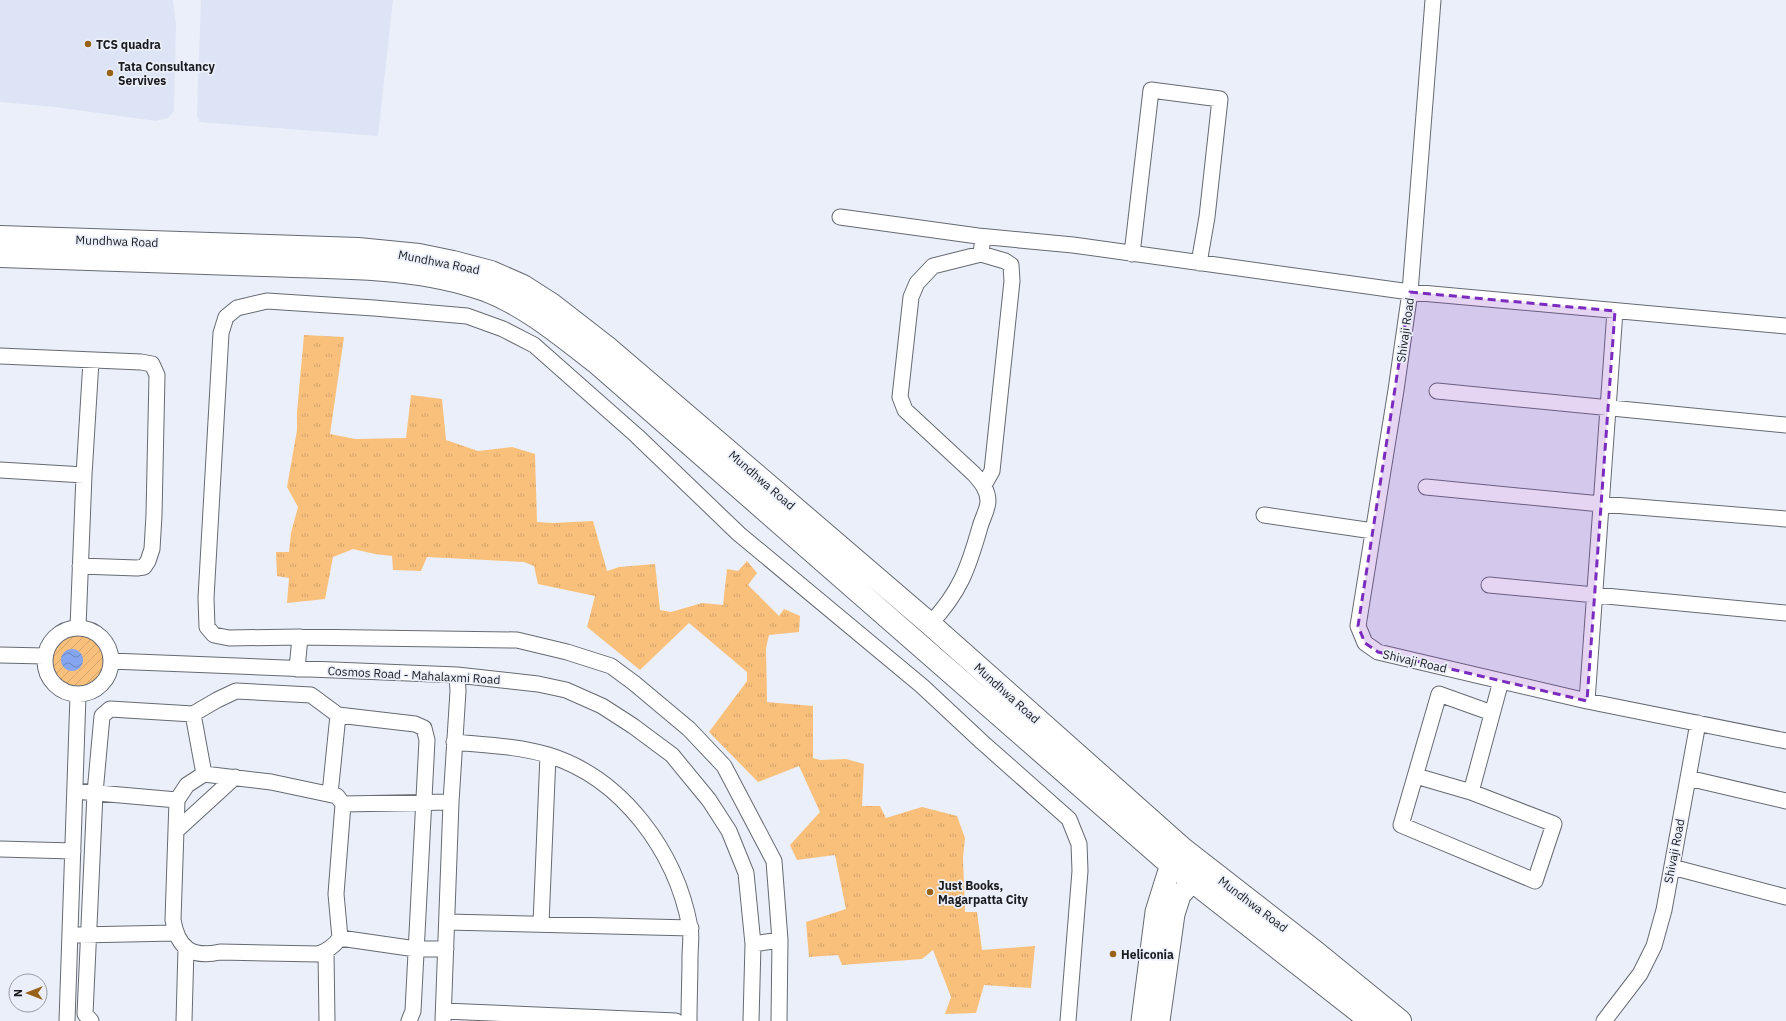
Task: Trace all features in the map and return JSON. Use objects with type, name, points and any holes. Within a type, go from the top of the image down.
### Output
[{"type":"highway","name":"Mundhwa Road","points":[[0,237],[358,249],[419,255],[491,272],[528,289],[552,304],[609,349],[806,532],[1363,1018]]},
{"type":"highway","name":"Mundhwa Road","points":[[0,256],[357,268],[416,274],[485,290],[514,303],[541,320],[806,532],[930,624],[1177,856]]},
{"type":"highway","name":"Mundhwa Road","points":[[1198,874],[1314,950],[1400,1021]]},
{"type":"street","name":"Shivaji Road","points":[[1433,0],[1410,292],[1396,390],[1358,626],[1365,643],[1378,652],[1586,701],[1698,723],[1664,910],[1654,946],[1640,974],[1604,1021]]},
{"type":"street","points":[[1132,254],[1151,90],[1220,99],[1207,217],[1199,263]]},
{"type":"street","points":[[840,217],[984,236],[1073,245],[1410,292],[1786,326]]},
{"type":"street","points":[[981,254],[984,236]]},
{"type":"street","points":[[930,624],[950,602],[960,584],[972,557],[988,501],[984,486],[974,474],[905,410],[900,397],[911,297],[917,283],[934,266],[981,254],[1005,261],[1011,266],[1012,280],[992,471],[984,486]]},
{"type":"street","points":[[779,1021],[780,940],[774,861],[724,766],[690,729],[611,666],[566,652],[517,640],[300,637],[229,638],[214,635],[207,627],[206,598],[220,340],[226,317],[237,308],[267,301],[467,316],[503,329],[534,345],[540,350],[637,436],[739,534],[922,686],[982,742],[1069,819],[1079,844],[1080,870],[1068,1021]]},
{"type":"street","points":[[1586,701],[1615,311]]},
{"type":"street","points":[[0,356],[142,362],[152,364],[155,369],[157,375],[154,515],[152,549],[148,561],[144,567],[137,568],[80,566]]},
{"type":"street","points":[[78,627],[84,475],[91,361]]},
{"type":"street","points":[[1437,391],[1786,425]]},
{"type":"street","points":[[0,470],[84,475]]},
{"type":"street","points":[[1426,487],[1601,504],[1786,519]]},
{"type":"street","points":[[1264,515],[1373,531]]},
{"type":"street","points":[[1488,584],[1786,613]]},
{"type":"street","points":[[78,627],[92,631],[104,639],[109,647],[111,661],[108,675],[103,683],[96,690],[87,694],[78,695],[68,694],[53,683],[45,666],[45,656],[48,647],[60,633],[78,627]]},
{"type":"street","points":[[297,669],[300,637]]},
{"type":"street","points":[[0,655],[45,656]]},
{"type":"street","name":"Cosmos Road - Mahalaxmi Road","points":[[111,661],[457,675],[538,684],[566,690],[602,706],[633,726],[672,755],[709,800],[729,831],[746,874],[753,944],[751,1021]]},
{"type":"street","points":[[457,675],[443,1016],[676,1021]]},
{"type":"street","points":[[1471,792],[1501,681]]},
{"type":"street","points":[[91,1021],[85,1014],[95,793],[102,716],[110,709],[193,714],[236,691],[311,695],[338,715],[415,724],[424,728],[427,740],[413,1011],[409,1021]]},
{"type":"street","points":[[1416,776],[1471,792],[1554,824],[1535,881],[1401,825],[1439,694],[1492,713]]},
{"type":"street","points":[[67,1021],[78,695]]},
{"type":"street","points":[[193,714],[204,774]]},
{"type":"street","points":[[330,794],[338,715]]},
{"type":"street","points":[[1698,723],[1786,742]]},
{"type":"street","points":[[454,742],[501,746],[548,755],[587,772],[618,796],[647,826],[667,858],[683,899],[691,928],[688,1021]]},
{"type":"street","points":[[541,924],[548,755]]},
{"type":"street","points":[[204,774],[272,782],[337,796],[343,804],[336,894],[340,938],[326,952],[318,954],[220,952],[206,955],[194,954],[186,948],[175,934],[173,920],[176,800],[187,785],[204,774]]},
{"type":"street","points":[[176,832],[235,777]]},
{"type":"street","points":[[1688,778],[1786,801]]},
{"type":"street","points":[[75,791],[176,800]]},
{"type":"street","points":[[343,804],[451,802]]},
{"type":"street","points":[[0,849],[73,851]]},
{"type":"street","points":[[1142,1021],[1156,912],[1177,856]]},
{"type":"street","points":[[1672,866],[1786,897]]},
{"type":"street","points":[[1159,1021],[1174,914],[1180,896],[1198,874]]},
{"type":"street","points":[[447,922],[691,928]]},
{"type":"street","points":[[70,935],[175,934]]},
{"type":"street","points":[[340,938],[416,949],[446,949]]},
{"type":"street","points":[[753,944],[780,940]]},
{"type":"street","points":[[184,1021],[186,948]]},
{"type":"street","points":[[326,952],[327,1021]]},
{"type":"highlighted area","points":[[1410,292],[1615,311],[1587,701],[1378,652],[1365,643],[1358,626]]},
{"type":"shaded area","points":[[0,0],[173,0],[176,25],[174,111],[168,118],[156,121],[55,107],[0,102]]},
{"type":"shaded area","points":[[201,0],[393,0],[378,136],[200,122],[197,116]]},
{"type":"green space","points":[[304,335],[344,337],[330,434],[355,439],[406,438],[411,395],[442,399],[446,440],[478,451],[512,447],[535,454],[537,522],[553,523],[593,521],[607,571],[619,567],[655,564],[660,610],[671,612],[702,603],[723,605],[727,569],[738,571],[747,561],[757,573],[748,585],[779,616],[784,609],[800,616],[799,632],[769,635],[766,648],[767,702],[813,706],[813,758],[820,760],[846,759],[864,764],[862,806],[880,806],[886,818],[922,807],[957,816],[965,838],[963,858],[965,912],[977,912],[982,950],[1035,946],[1031,988],[984,985],[976,1013],[945,1014],[951,997],[933,950],[922,959],[842,965],[838,955],[809,957],[806,922],[846,909],[835,855],[797,860],[790,845],[820,812],[799,766],[758,782],[709,732],[747,681],[747,672],[689,623],[640,670],[587,627],[595,596],[538,584],[534,566],[524,562],[427,557],[421,571],[393,570],[392,556],[353,549],[333,557],[325,599],[287,603],[289,578],[277,576],[276,552],[289,552],[291,533],[298,507],[287,487],[297,430],[297,412]]},
{"type":"green space","points":[[78,634],[88,636],[97,642],[103,651],[105,661],[103,671],[97,680],[88,686],[78,688],[68,686],[59,680],[53,671],[51,661],[53,651],[59,642],[68,636]]},
{"type":"water","points":[[72,649],[80,652],[83,660],[80,668],[72,671],[64,668],[61,660],[64,652]]},
{"type":"place","name":"TCS quadra","points":[[88,44]]},
{"type":"place","name":"Tata Consultancy Servives","points":[[110,73]]},
{"type":"place","name":"Just Books, Magarpatta City","points":[[930,892]]},
{"type":"place","name":"Heliconia","points":[[1113,954]]}]
